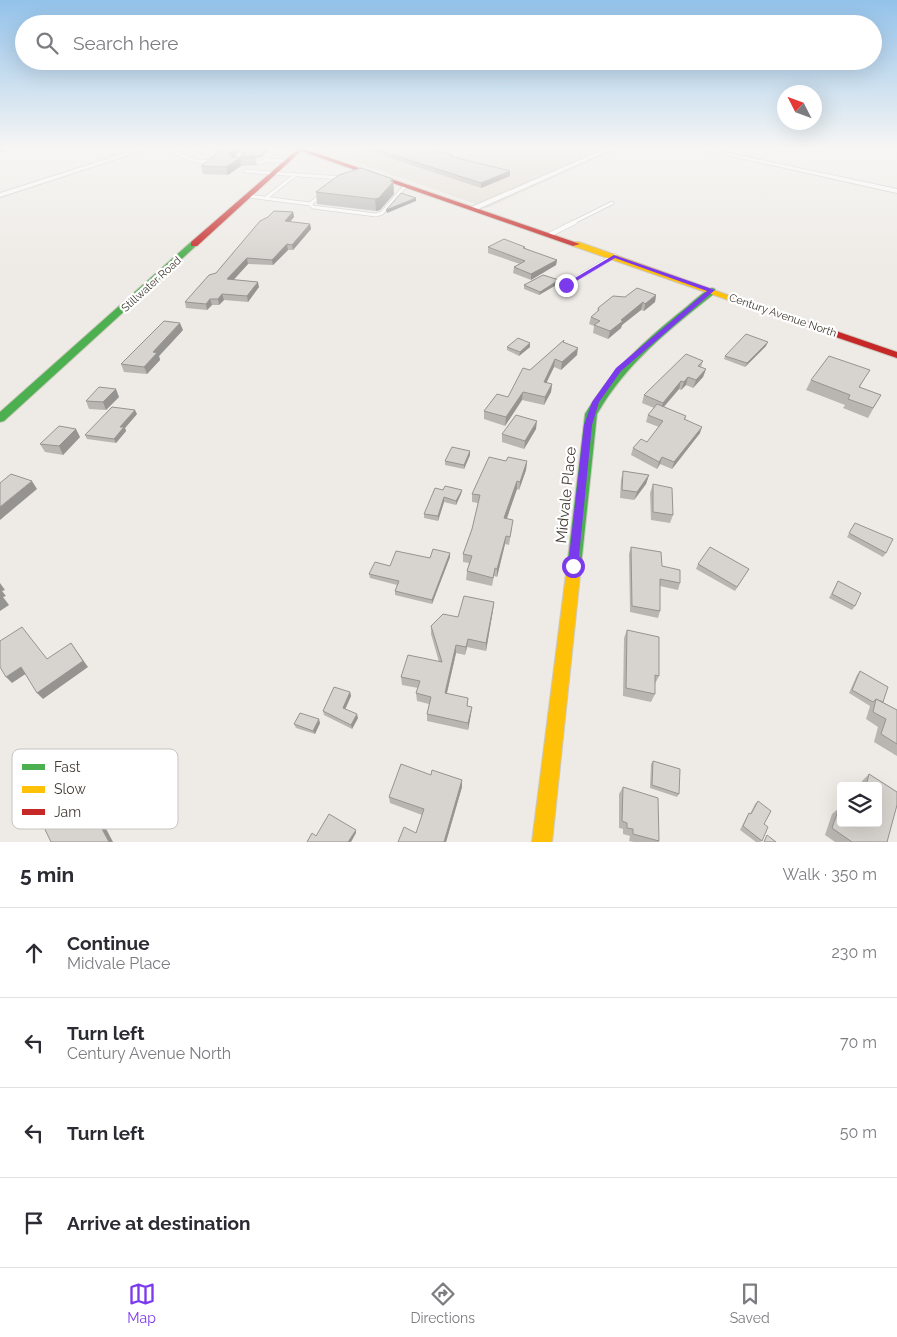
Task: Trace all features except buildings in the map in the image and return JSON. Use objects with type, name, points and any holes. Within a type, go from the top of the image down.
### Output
[{"type":"main road","name":"Stillwater Road","points":[[0,418],[259,186]]},
{"type":"main road","name":"Century Avenue North","points":[[410,186],[897,355]]},
{"type":"main road","name":"Midvale Place","points":[[542,842],[591,414],[596,402],[618,370],[712,290]]},
{"type":"street","points":[[0,195],[25,186]]},
{"type":"street","points":[[473,208],[520,186]]},
{"type":"street","points":[[876,186],[897,191]]},
{"type":"lane","points":[[266,198],[280,186]]},
{"type":"lane","points":[[248,196],[310,204],[313,208],[376,215],[382,213],[405,186]]},
{"type":"lane","points":[[310,204],[328,189]]},
{"type":"lane","points":[[551,234],[612,203]]},
{"type":"lane","points":[[566,285],[614,256]]},
{"type":"shaded area","points":[[425,186],[535,186],[487,208]]},
{"type":"traffic: fast","points":[[0,418],[194,244]]},
{"type":"traffic: fast","points":[[574,566],[591,414],[602,395],[629,362],[661,332],[712,291]]},
{"type":"traffic: slow","points":[[576,244],[763,309]]},
{"type":"traffic: slow","points":[[542,842],[574,566]]},
{"type":"traffic: jam","points":[[194,244],[259,186]]},
{"type":"traffic: jam","points":[[408,186],[576,244]]},
{"type":"traffic: jam","points":[[763,309],[897,355]]},
{"type":"route","points":[[566,285],[614,256],[712,290],[618,370],[596,402],[588,425],[573,566]]}]
